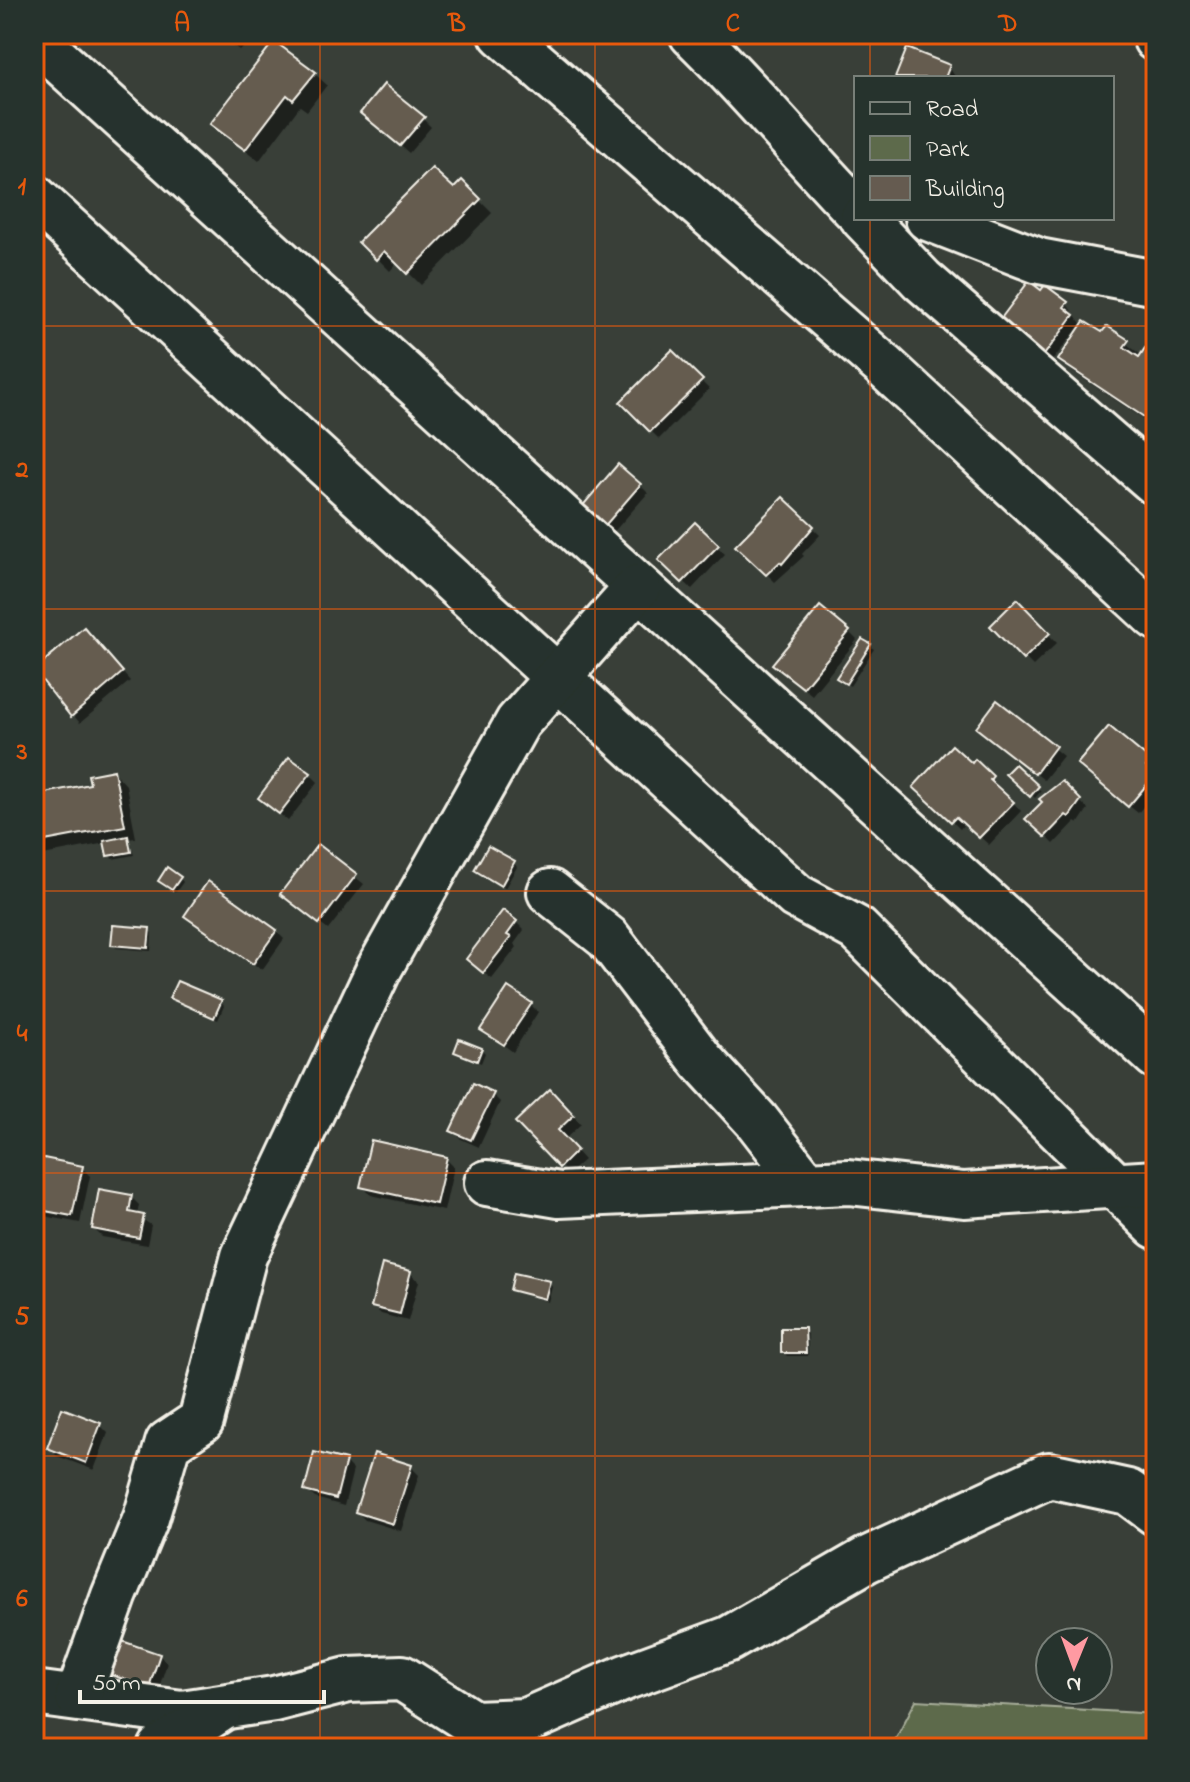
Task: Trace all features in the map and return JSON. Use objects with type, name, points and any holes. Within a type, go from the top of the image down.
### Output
[{"type":"street","points":[[502,34],[883,365],[1156,617]]},
{"type":"street","points":[[692,34],[840,184],[854,207]]},
{"type":"street","points":[[34,38],[1156,1056]]},
{"type":"street","points":[[34,197],[796,896],[857,929],[1156,1226]]},
{"type":"street","points":[[865,220],[922,280],[1156,483]]},
{"type":"street","points":[[933,220],[1039,261],[1156,283]]},
{"type":"street","points":[[78,1697],[146,1518],[168,1443],[201,1421],[244,1256],[322,1084],[379,969],[518,722],[638,587]]},
{"type":"street","points":[[550,892],[608,938],[702,1061],[757,1121],[806,1184]]},
{"type":"street","points":[[487,1183],[559,1195],[849,1182],[964,1195],[1156,1183]]},
{"type":"street","points":[[34,1693],[182,1713],[274,1699],[348,1680],[402,1678],[473,1723],[526,1721],[626,1677],[729,1639],[866,1560],[1049,1475],[1128,1492],[1156,1513]]},
{"type":"street","points":[[161,1748],[225,1706]]},
{"type":"green space","points":[[916,1700],[1156,1714],[1156,1748],[891,1748]]},
{"type":"building","points":[[219,34],[241,34],[231,45]]},
{"type":"building","points":[[274,41],[316,72],[293,100],[287,95],[245,150],[210,124]]},
{"type":"building","points":[[907,48],[950,65],[946,76],[896,76]]},
{"type":"building","points":[[384,84],[425,117],[400,146],[360,113]]},
{"type":"building","points":[[432,168],[454,188],[462,180],[481,199],[407,274],[384,251],[376,260],[358,242]]},
{"type":"building","points":[[1029,281],[1041,290],[1045,285],[1068,302],[1064,307],[1074,315],[1044,355],[999,321]]},
{"type":"building","points":[[1084,321],[1102,332],[1107,326],[1129,340],[1124,347],[1139,357],[1145,348],[1156,356],[1156,425],[1058,360]]},
{"type":"building","points":[[672,350],[703,380],[650,432],[620,402]]},
{"type":"building","points":[[618,464],[641,484],[602,529],[579,510]]},
{"type":"building","points":[[783,497],[814,526],[782,564],[780,562],[766,575],[735,546]]},
{"type":"building","points":[[695,522],[719,545],[682,583],[658,560]]},
{"type":"building","points":[[1017,599],[1050,633],[1023,660],[990,626]]},
{"type":"building","points":[[820,606],[850,631],[803,688],[772,664]]},
{"type":"building","points":[[84,627],[123,672],[71,717],[34,670]]},
{"type":"building","points":[[862,639],[871,644],[846,684],[836,678]]},
{"type":"building","points":[[997,700],[1056,746],[1035,774],[976,728]]},
{"type":"building","points":[[1109,726],[1151,761],[1146,767],[1155,775],[1128,807],[1077,764]]},
{"type":"building","points":[[952,745],[972,763],[975,759],[993,776],[990,780],[1014,802],[979,838],[956,817],[951,822],[913,787]]},
{"type":"building","points":[[289,757],[311,773],[279,814],[258,798]]},
{"type":"building","points":[[1015,764],[1039,786],[1030,797],[1005,774]]},
{"type":"building","points":[[114,770],[125,826],[34,843],[34,795],[90,784],[88,775]]},
{"type":"building","points":[[1062,781],[1081,800],[1069,817],[1066,815],[1045,837],[1025,819],[1042,802],[1039,799]]},
{"type":"building","points":[[128,836],[131,852],[107,856],[104,841]]},
{"type":"building","points":[[318,844],[357,874],[319,924],[280,894]]},
{"type":"building","points":[[488,846],[515,861],[501,886],[474,870]]},
{"type":"building","points":[[167,867],[181,877],[172,890],[158,881]]},
{"type":"building","points":[[208,881],[277,930],[253,964],[184,916]]},
{"type":"building","points":[[503,910],[517,921],[507,935],[511,937],[483,973],[466,959]]},
{"type":"building","points":[[113,925],[150,928],[148,948],[111,945]]},
{"type":"building","points":[[177,981],[222,1000],[214,1018],[169,998]]},
{"type":"building","points":[[508,987],[532,1003],[504,1045],[480,1030]]},
{"type":"building","points":[[459,1039],[482,1048],[477,1061],[454,1052]]},
{"type":"building","points":[[473,1083],[494,1093],[471,1140],[450,1131]]},
{"type":"building","points":[[550,1089],[574,1115],[558,1130],[577,1150],[559,1168],[515,1122]]},
{"type":"building","points":[[371,1140],[447,1157],[436,1204],[360,1187]]},
{"type":"building","points":[[34,1156],[83,1166],[72,1216],[34,1209]]},
{"type":"building","points":[[99,1189],[132,1195],[129,1212],[144,1215],[139,1238],[92,1229]]},
{"type":"building","points":[[382,1264],[411,1271],[400,1314],[371,1307]]},
{"type":"building","points":[[514,1273],[550,1281],[545,1299],[510,1290]]},
{"type":"building","points":[[781,1328],[805,1328],[806,1353],[781,1353]]},
{"type":"building","points":[[62,1408],[101,1423],[86,1463],[47,1448]]},
{"type":"building","points":[[314,1452],[346,1460],[336,1499],[304,1491]]},
{"type":"building","points":[[374,1453],[412,1465],[393,1524],[355,1512]]},
{"type":"building","points":[[122,1641],[160,1654],[149,1687],[111,1675]]}]
